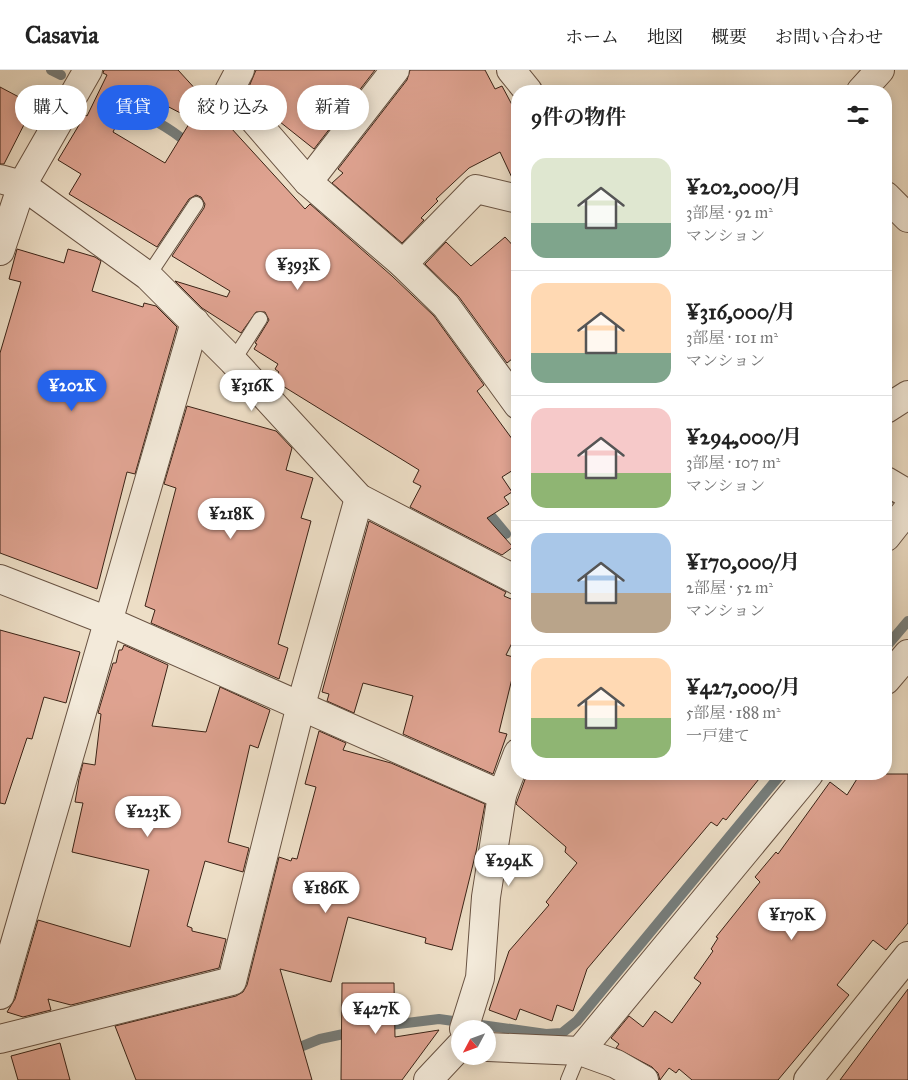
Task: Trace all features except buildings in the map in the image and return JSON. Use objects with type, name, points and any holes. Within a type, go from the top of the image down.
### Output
[{"type":"street","points":[[0,251],[11,182],[88,70]]},
{"type":"street","points":[[240,70],[229,91],[308,182],[403,264],[446,306],[511,396]]},
{"type":"street","points":[[308,182],[395,70]]},
{"type":"street","points":[[511,70],[523,85]]},
{"type":"street","points":[[866,85],[880,70]]},
{"type":"street","points":[[11,182],[148,276],[233,361],[359,498],[511,577]]},
{"type":"street","points":[[403,264],[476,189],[511,196]]},
{"type":"street","points":[[892,202],[908,218]]},
{"type":"street","points":[[0,995],[195,322]]},
{"type":"street","points":[[892,405],[908,395]]},
{"type":"street","points":[[892,485],[908,494]]},
{"type":"street","points":[[0,1039],[232,981],[301,705],[359,498]]},
{"type":"street","points":[[892,529],[908,509]]},
{"type":"street","points":[[0,579],[108,621],[502,795]]},
{"type":"street","points":[[892,673],[908,654]]},
{"type":"street","points":[[467,1018],[480,978],[486,897],[502,795],[511,772]]},
{"type":"street","points":[[580,1052],[799,780]]},
{"type":"street","points":[[808,1080],[908,956]]},
{"type":"street","points":[[496,1047],[580,1052],[616,1064],[644,1080]]},
{"type":"street","points":[[428,1080],[451,1056]]},
{"type":"lane","points":[[148,276],[196,204]]},
{"type":"lane","points":[[233,361],[260,319]]},
{"type":"lane","points":[[568,1080],[580,1052]]},
{"type":"waterway","points":[[51,70],[61,75]]},
{"type":"waterway","points":[[169,129],[190,145]]},
{"type":"waterway","points":[[482,505],[506,534]]},
{"type":"waterway","points":[[892,640],[908,621]]},
{"type":"waterway","points":[[382,1026],[439,1019],[546,1034],[562,1033],[577,1021],[776,780]]},
{"type":"waterway","points":[[290,1051],[320,1039],[353,1032]]}]
